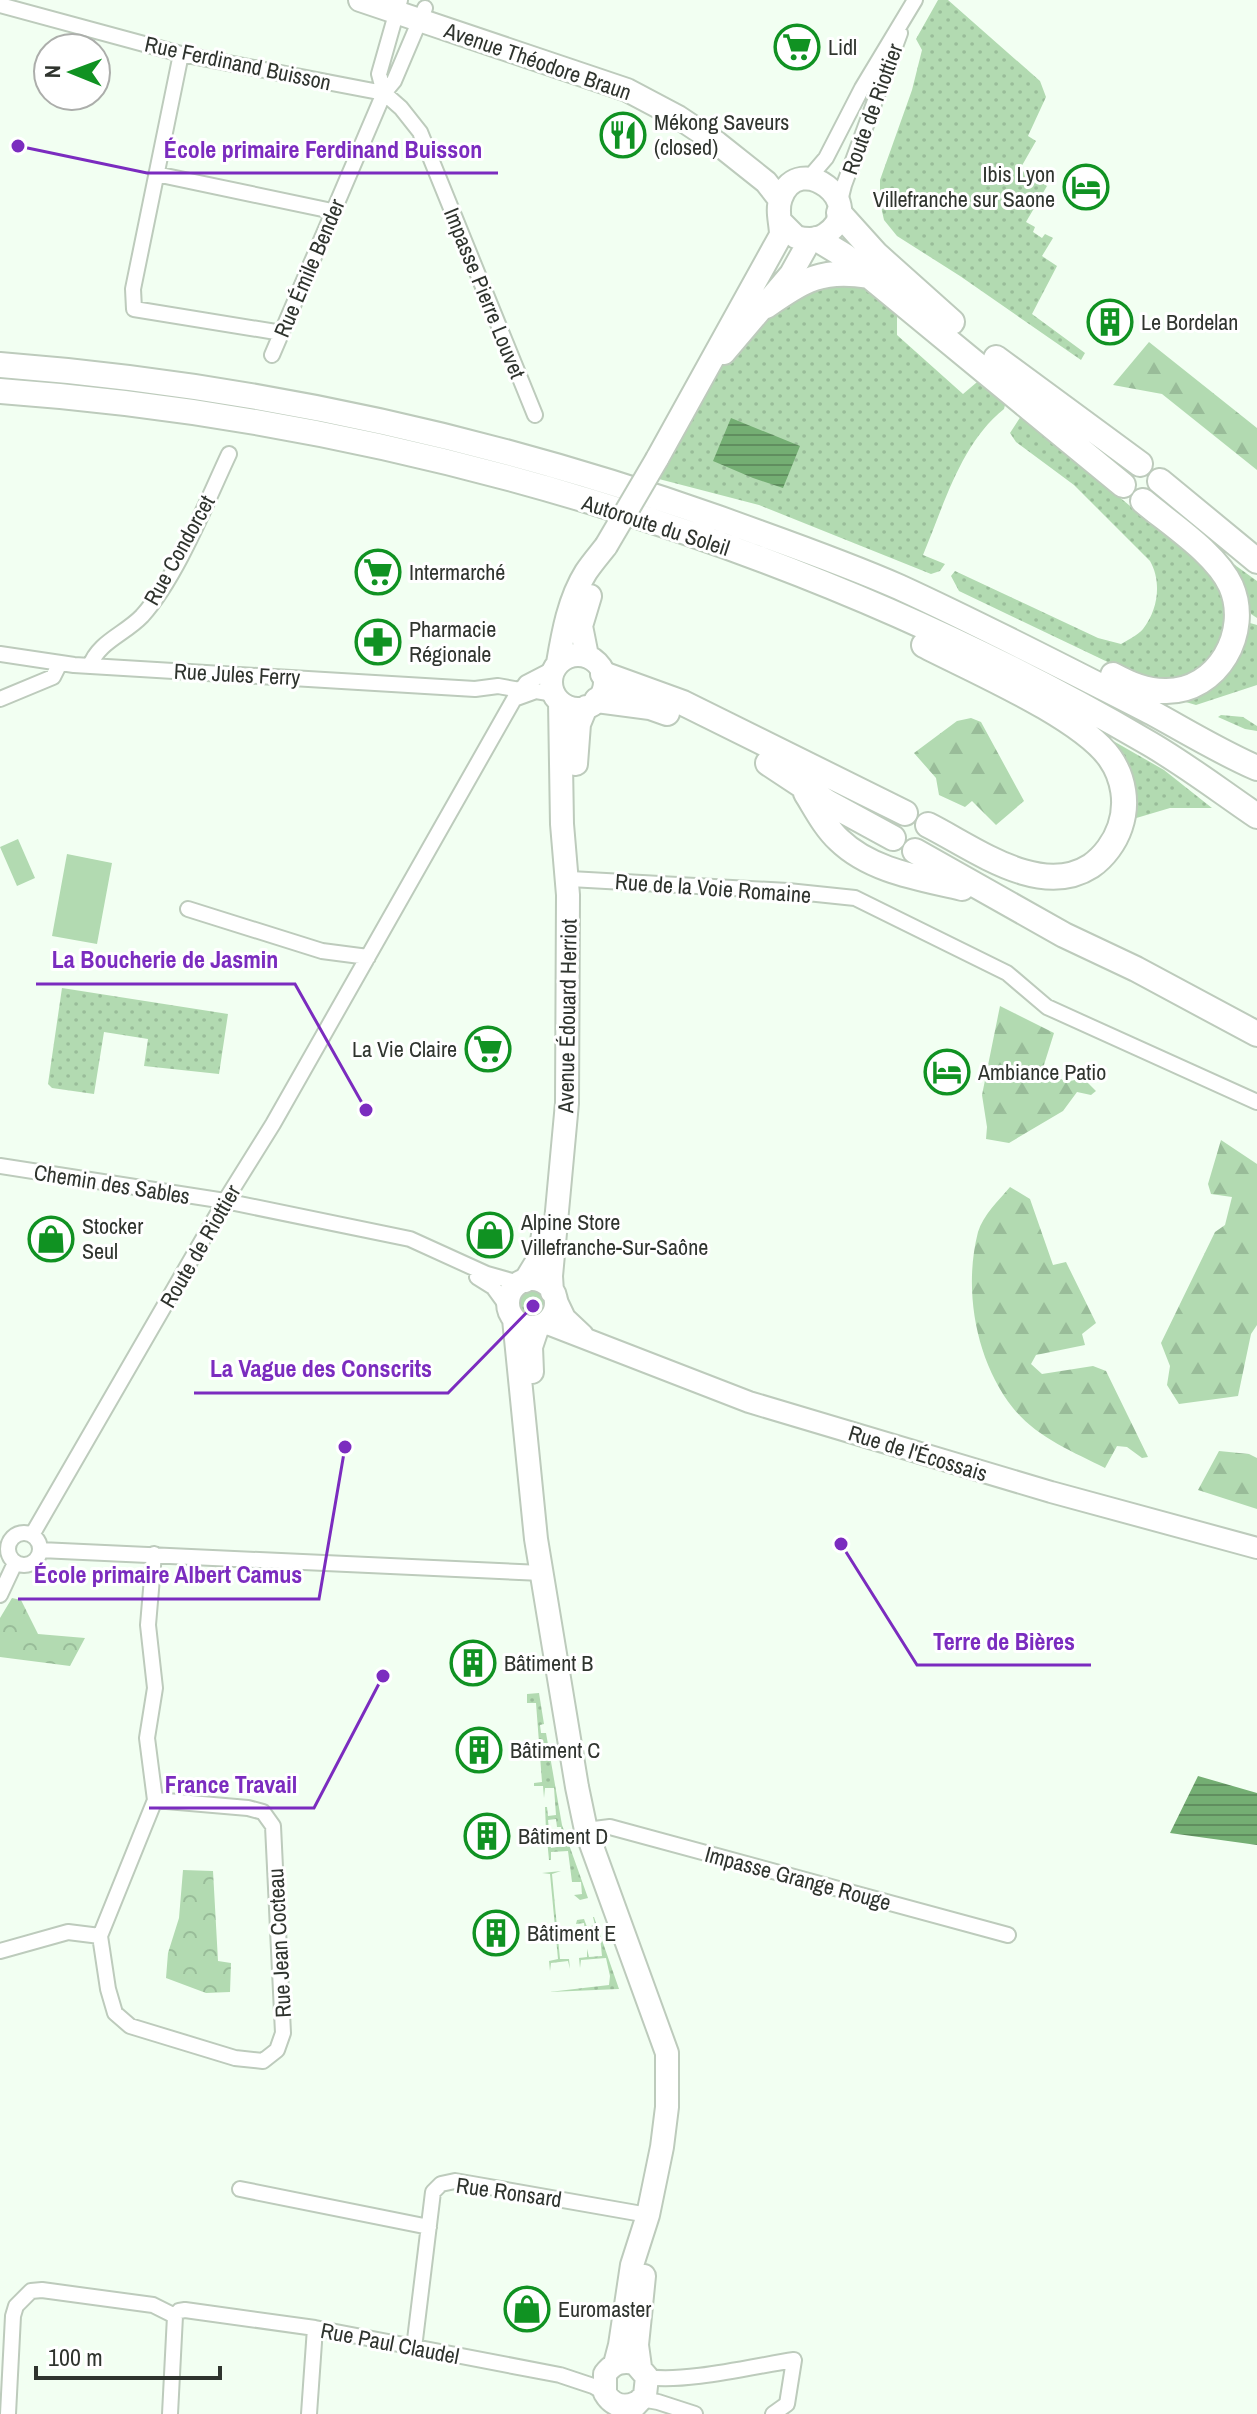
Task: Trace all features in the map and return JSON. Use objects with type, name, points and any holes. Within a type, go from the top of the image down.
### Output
[{"type":"highway","points":[[839,210],[876,254],[968,336],[1024,381],[1140,464]]},
{"type":"highway","points":[[814,239],[834,248],[1123,485]]},
{"type":"highway","points":[[766,306],[795,286],[824,273],[869,276]]},
{"type":"highway","name":"Autoroute du Soleil","points":[[0,365],[153,381],[294,403],[465,439],[671,502],[831,559],[896,586],[1010,639],[1257,768]]},
{"type":"highway","name":"Autoroute du Soleil","points":[[0,391],[168,409],[337,437],[459,466],[662,525],[817,582],[972,651],[1145,740],[1257,816]]},
{"type":"highway","points":[[541,462],[655,491],[819,543],[877,565],[1138,687],[1168,691],[1187,688],[1214,672],[1226,657],[1238,621],[1237,603],[1230,583],[1218,567],[1143,501]]},
{"type":"highway","points":[[1160,481],[1257,561]]},
{"type":"highway","points":[[662,525],[906,636],[1029,700],[1074,726],[1103,750],[1117,769],[1123,788],[1124,810],[1116,838],[1095,863],[1074,874],[1040,876],[1016,869],[928,825]]},
{"type":"highway","points":[[595,665],[683,703],[905,813]]},
{"type":"highway","points":[[591,703],[664,711],[795,778],[827,802],[893,838]]},
{"type":"highway","points":[[795,778],[828,827],[848,848],[900,873],[990,894]]},
{"type":"highway","points":[[915,851],[990,894],[1257,1034]]},
{"type":"main road","name":"Avenue Théodore Braun","points":[[360,0],[399,5],[638,95],[717,143],[766,182],[780,211]]},
{"type":"main road","name":"Avenue Théodore Braun","points":[[422,15],[604,68],[633,81],[773,169],[803,180]]},
{"type":"main road","points":[[605,547],[581,626],[603,688],[591,703],[573,708],[557,698],[551,681],[566,621],[586,572],[605,547],[657,459],[777,243],[781,235],[780,211],[785,190],[803,180],[817,180],[832,189],[839,210],[832,229],[814,239],[766,306],[705,373]]},
{"type":"main road","points":[[780,211],[796,237],[814,239]]},
{"type":"main road","points":[[556,666],[572,656],[595,665]]},
{"type":"main road","name":"Avenue Édouard Herriot","points":[[557,698],[562,824],[569,887]]},
{"type":"main road","name":"Avenue Édouard Herriot","points":[[554,1294],[551,1276],[567,1103],[569,887],[578,735],[591,703]]},
{"type":"main road","name":"Avenue Édouard Herriot","points":[[522,1282],[539,1258],[564,1136]]},
{"type":"main road","points":[[532,1488],[537,1454],[531,1347],[541,1325],[555,1309],[554,1294],[538,1280],[522,1282],[511,1292],[536,1539],[586,1830],[667,2053],[667,2107],[648,2215],[637,2345],[647,2389],[635,2406],[623,2406],[606,2401],[603,2380],[620,2345],[632,2265],[648,2215]]},
{"type":"main road","name":"Rue de l'Écossais","points":[[554,1294],[565,1318],[586,1338]]},
{"type":"main road","points":[[511,1314],[525,1326],[541,1325]]},
{"type":"main road","name":"Rue de l'Écossais","points":[[541,1325],[586,1338],[749,1402],[1037,1488],[1257,1548]]},
{"type":"main road","points":[[612,2366],[628,2361],[644,2372]]},
{"type":"street","name":"Rue Ferdinand Buisson","points":[[0,5],[181,54],[384,93]]},
{"type":"street","name":"Rue Émile Bender","points":[[384,93],[379,74],[399,5]]},
{"type":"street","name":"Route de Riottier","points":[[803,180],[826,158],[862,88],[911,6]]},
{"type":"street","name":"Route de Riottier","points":[[839,210],[844,185],[911,6]]},
{"type":"street","name":"Rue Émile Bender","points":[[272,355],[384,93],[394,81],[422,15]]},
{"type":"street","points":[[181,54],[133,289],[134,309],[282,333]]},
{"type":"street","name":"Impasse Pierre Louvet","points":[[384,93],[420,132],[535,415]]},
{"type":"street","points":[[156,174],[332,211]]},
{"type":"street","name":"Rue Condorcet","points":[[97,667],[101,646],[118,637],[143,614],[163,588],[229,454]]},
{"type":"street","name":"Rue Jules Ferry","points":[[0,654],[97,667],[475,689],[498,686],[516,697]]},
{"type":"street","points":[[0,699],[53,677],[60,663]]},
{"type":"street","name":"Route de Riottier","points":[[32,1535],[516,697],[539,675],[556,666]]},
{"type":"street","points":[[516,697],[536,691],[557,698]]},
{"type":"street","name":"Rue de la Voie Romaine","points":[[569,887],[788,891],[855,898],[1007,973],[1047,1007],[1257,1102]]},
{"type":"street","points":[[188,909],[322,951],[368,957]]},
{"type":"street","name":"Chemin des Sables","points":[[0,1166],[225,1201],[410,1239],[440,1253]]},
{"type":"street","points":[[440,1253],[503,1280],[522,1282]]},
{"type":"street","points":[[440,1253],[493,1287],[511,1314]]},
{"type":"street","points":[[18,1533],[32,1535],[39,1541],[40,1550],[31,1563],[15,1563],[4,1542],[18,1533]]},
{"type":"street","points":[[40,1550],[542,1573]]},
{"type":"street","points":[[0,1951],[68,1932],[100,1936],[155,1800],[147,1738],[155,1688],[148,1625],[154,1554]]},
{"type":"street","points":[[0,1595],[15,1563]]},
{"type":"street","name":"Rue Jean Cocteau","points":[[100,1936],[115,2013],[130,2026],[235,2058],[263,2061],[277,2050],[283,2033],[273,1826],[263,1812],[248,1808],[155,1800]]},
{"type":"street","name":"Impasse Grange Rouge","points":[[586,1830],[610,1827],[1008,1935]]},
{"type":"street","name":"Rue Ronsard","points":[[414,2348],[433,2192],[441,2184],[455,2181],[648,2215]]},
{"type":"street","points":[[240,2189],[429,2227]]},
{"type":"street","name":"Rue Paul Claudel","points":[[7,2315],[24,2296],[31,2291],[42,2290],[153,2305],[175,2316],[185,2310],[315,2328],[560,2375],[593,2386],[606,2401]]},
{"type":"street","points":[[7,2315],[8,2414]]},
{"type":"street","points":[[170,2414],[175,2316]]},
{"type":"street","points":[[309,2414],[315,2328]]},
{"type":"street","points":[[644,2372],[672,2378],[794,2360],[787,2404],[773,2414]]},
{"type":"street","name":"Rue Paul Claudel","points":[[560,2375],[590,2375],[612,2366]]},
{"type":"street","points":[[635,2406],[658,2402],[695,2414]]},
{"type":"green space","points":[[938,0],[948,0],[1040,81],[1046,97],[1028,136],[1036,141],[1020,169],[1047,186],[1026,222],[1035,227],[1033,232],[1042,238],[1045,234],[1053,238],[1042,256],[1057,266],[1032,314],[1085,353],[1081,360],[897,236],[884,220],[880,180],[912,90],[922,50],[916,39]]},
{"type":"green space","points":[[812,283],[865,285],[897,306],[897,335],[963,394],[983,377],[1006,401],[1004,409],[976,439],[965,457],[923,555],[945,564],[940,571],[931,574],[759,505],[655,478],[703,395],[740,344],[761,321]]},
{"type":"green space","points":[[1149,342],[1257,428],[1257,470],[1162,394],[1113,385]]},
{"type":"green space","points":[[1023,413],[1194,556],[1213,578],[1223,598],[1224,625],[1209,658],[1194,672],[1167,680],[1137,676],[959,591],[951,576],[955,571],[1098,638],[1121,644],[1141,631],[1155,605],[1156,578],[1150,561],[1074,485],[1016,442],[1010,433]]},
{"type":"green space","points":[[1221,555],[1257,581],[1257,618],[1251,614],[1239,583]]},
{"type":"green space","points":[[1250,623],[1257,625],[1257,685],[1196,705],[1172,698]]},
{"type":"green space","points":[[1218,717],[1243,717],[1257,726],[1257,731]]},
{"type":"green space","points":[[971,718],[981,722],[1024,801],[996,825],[972,801],[965,807],[939,795],[936,778],[914,753],[957,721]]},
{"type":"green space","points":[[1108,738],[1164,770],[1212,808],[1170,808],[1133,819],[1133,785],[1121,757]]},
{"type":"green space","points":[[18,839],[35,878],[17,886],[0,847]]},
{"type":"green space","points":[[67,854],[112,863],[97,944],[52,936]]},
{"type":"green space","points":[[62,988],[228,1014],[219,1074],[144,1066],[148,1039],[104,1032],[94,1094],[52,1088],[48,1084]]},
{"type":"green space","points":[[1000,1006],[1054,1033],[1043,1068],[1066,1082],[1083,1078],[1096,1091],[1091,1095],[1077,1092],[1063,1111],[1009,1143],[986,1139],[982,1095]]},
{"type":"green space","points":[[1221,1140],[1257,1164],[1257,1325],[1251,1334],[1238,1396],[1179,1404],[1167,1385],[1170,1366],[1161,1343],[1215,1232],[1225,1225],[1232,1197],[1211,1194],[1208,1184]]},
{"type":"green space","points":[[1010,1187],[1030,1199],[1053,1265],[1066,1262],[1096,1323],[1082,1334],[1085,1345],[1036,1355],[1031,1364],[1042,1374],[1093,1366],[1106,1371],[1148,1457],[1142,1458],[1127,1447],[1117,1446],[1105,1468],[1056,1443],[1033,1427],[1013,1408],[1000,1389],[990,1369],[976,1324],[972,1277],[980,1226]]},
{"type":"green space","points":[[529,1289],[537,1290],[545,1298],[542,1313],[535,1317],[526,1316],[520,1307],[520,1294]]},
{"type":"green space","points":[[1219,1451],[1249,1454],[1257,1458],[1257,1509],[1198,1490]]},
{"type":"green space","points":[[12,1598],[21,1600],[38,1634],[85,1638],[70,1666],[0,1657],[0,1618]]},
{"type":"green space","points":[[539,1693],[544,1724],[540,1725],[541,1733],[546,1733],[562,1825],[588,1898],[580,1900],[574,1895],[582,1894],[581,1882],[572,1882],[568,1851],[551,1852],[549,1860],[547,1839],[550,1839],[551,1848],[563,1846],[561,1827],[557,1827],[556,1819],[548,1820],[549,1830],[546,1830],[545,1807],[548,1816],[556,1815],[554,1788],[545,1788],[544,1798],[543,1786],[534,1786],[534,1783],[542,1782],[536,1703],[527,1703],[527,1694]]},
{"type":"green space","points":[[183,1870],[213,1871],[218,1961],[231,1963],[230,1992],[206,1993],[166,1978],[168,1953],[179,1918]]},
{"type":"green space","points":[[561,1871],[552,1874],[560,1959],[569,1959],[570,1969],[568,1961],[551,1963],[550,1971],[549,1961],[558,1959],[550,1874],[542,1873]]},
{"type":"green space","points":[[593,1917],[619,1989],[549,1992],[609,1985],[606,1958],[581,1960],[580,1968],[579,1958],[587,1957],[587,1949],[589,1957],[602,1956],[596,1929],[587,1930],[586,1940],[584,1923],[576,1924],[577,1920],[584,1919],[587,1927],[595,1925]]},
{"type":"shaded area","points":[[731,418],[800,446],[783,488],[713,461]]},
{"type":"shaded area","points":[[1198,1776],[1257,1793],[1257,1845],[1170,1833]]},
{"type":"place","name":"Lidl","points":[[797,47]]},
{"type":"place","name":"Mékong Saveurs (closed)","points":[[623,135]]},
{"type":"place","name":"École primaire Ferdinand Buisson","points":[[18,146]]},
{"type":"place","name":"Ibis Lyon Villefranche sur Saone","points":[[1086,187]]},
{"type":"place","name":"Le Bordelan","points":[[1110,322]]},
{"type":"place","name":"Intermarché","points":[[378,572]]},
{"type":"place","name":"Pharmacie Régionale","points":[[378,642]]},
{"type":"place","name":"La Vie Claire","points":[[488,1049]]},
{"type":"place","name":"Ambiance Patio","points":[[947,1072]]},
{"type":"place","name":"La Boucherie de Jasmin","points":[[366,1110]]},
{"type":"place","name":"Alpine Store Villefranche-Sur-Saône","points":[[490,1235]]},
{"type":"place","name":"Stocker Seul","points":[[51,1239]]},
{"type":"place","name":"La Vague des Conscrits","points":[[533,1306]]},
{"type":"place","name":"École primaire Albert Camus","points":[[345,1447]]},
{"type":"place","name":"Terre de Bières","points":[[841,1544]]},
{"type":"place","name":"Bâtiment B","points":[[473,1663]]},
{"type":"place","name":"France Travail","points":[[383,1676]]},
{"type":"place","name":"Bâtiment C","points":[[479,1750]]},
{"type":"place","name":"Bâtiment D","points":[[487,1836]]},
{"type":"place","name":"Bâtiment E","points":[[496,1933]]},
{"type":"place","name":"Euromaster","points":[[527,2309]]}]
